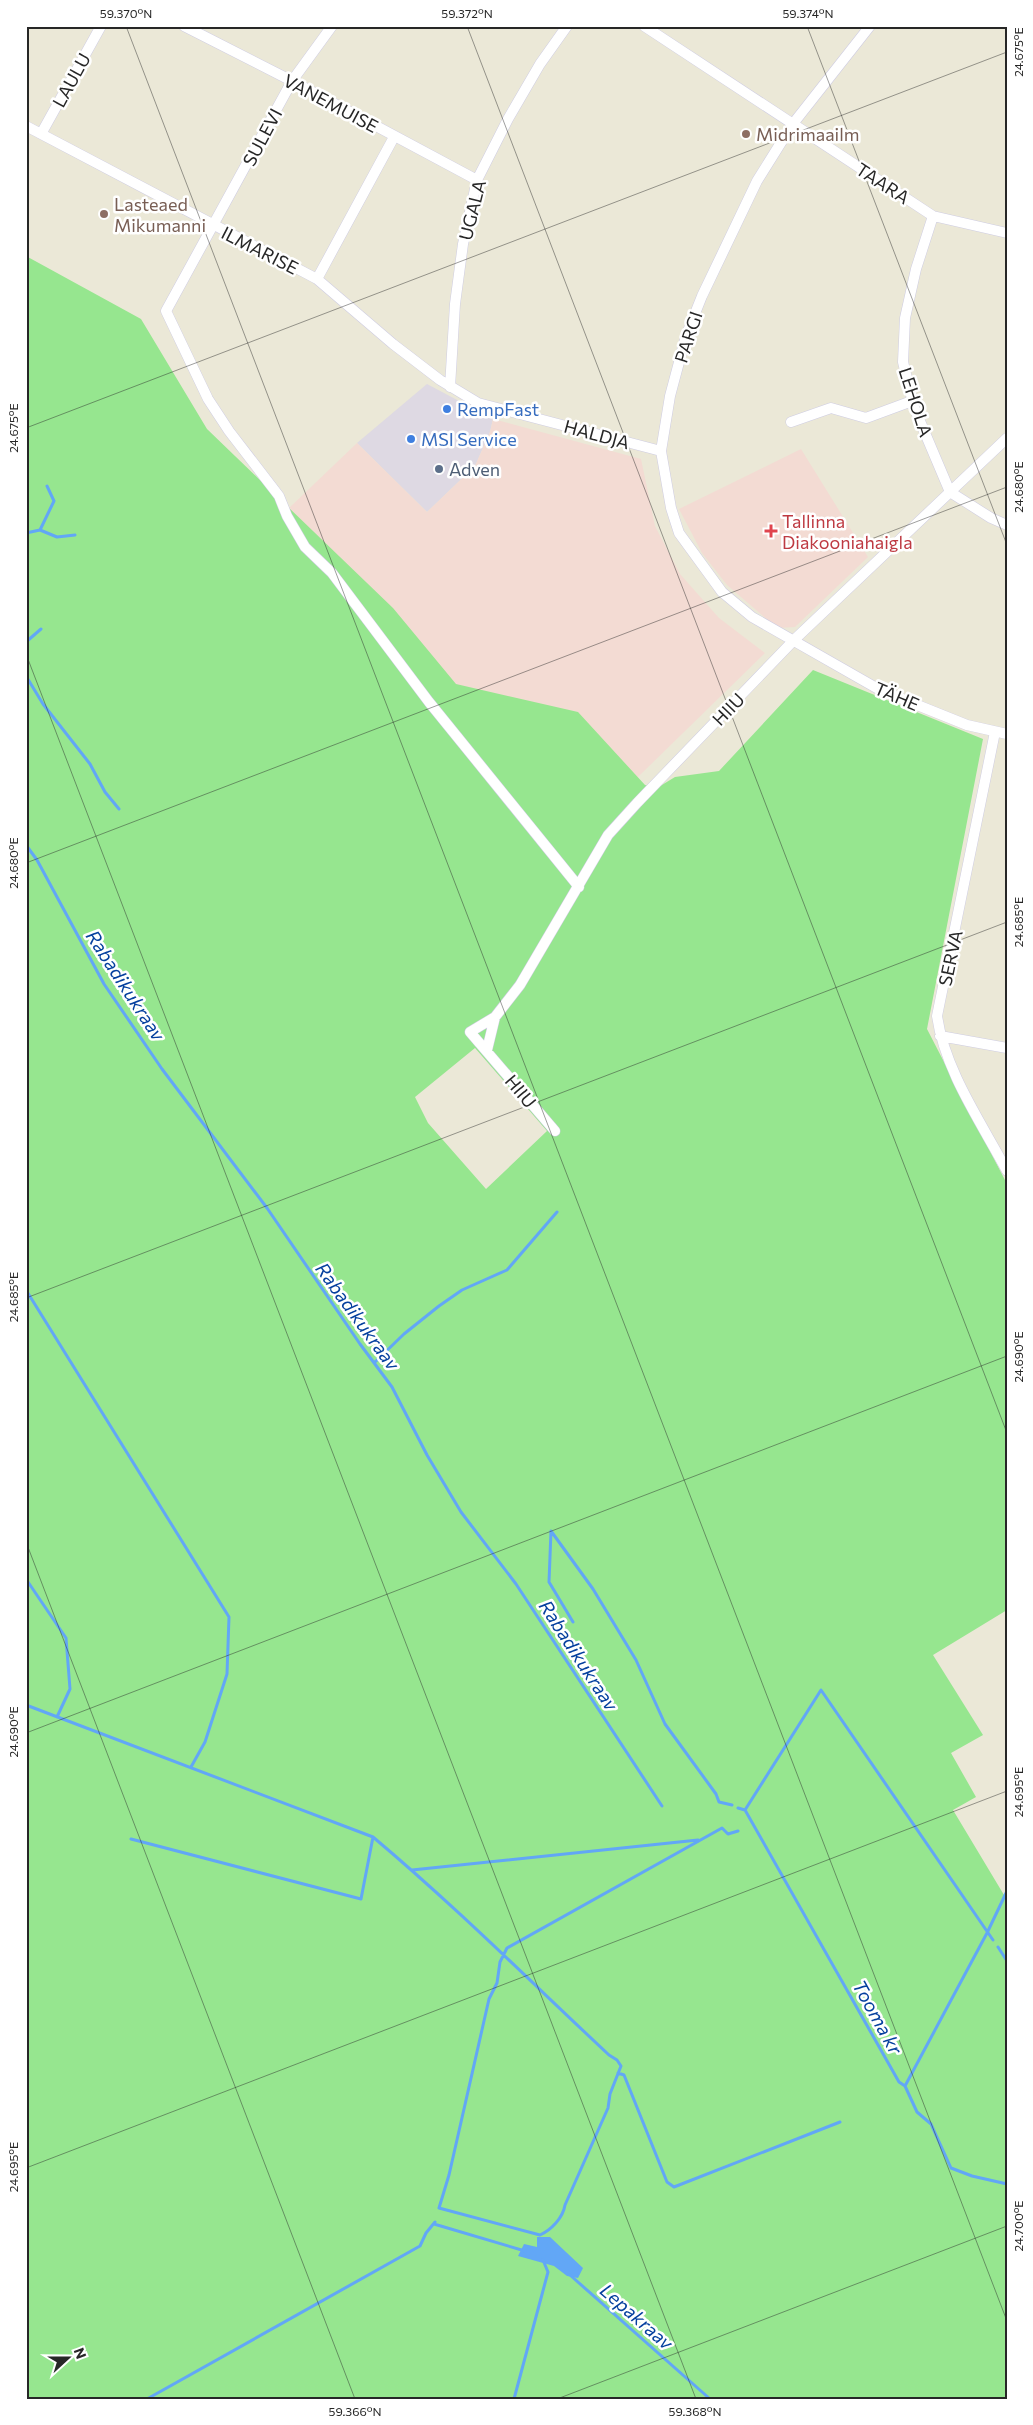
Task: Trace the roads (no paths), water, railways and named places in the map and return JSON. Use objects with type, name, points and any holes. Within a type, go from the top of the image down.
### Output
[{"type":"street","name":"LAULU","points":[[41,134],[101,26]]},
{"type":"street","name":"VANEMUISE","points":[[184,26],[292,81],[477,180]]},
{"type":"street","name":"SULEVI","points":[[332,26],[292,81],[166,311],[208,399],[229,431],[279,496],[287,516],[306,547],[332,574],[429,702],[579,887]]},
{"type":"street","name":"UGALA","points":[[450,387],[455,304],[463,244],[477,180],[508,119],[540,64],[567,26]]},
{"type":"street","name":"TAARA","points":[[644,26],[933,216],[1007,233]]},
{"type":"street","name":"PARGI","points":[[795,639],[752,616],[722,592],[679,533],[671,508],[661,451],[677,370],[686,336],[702,296],[757,181],[792,125],[870,26]]},
{"type":"street","name":"ILMARISE","points":[[26,126],[318,279],[393,344],[450,387]]},
{"type":"street","points":[[318,279],[394,137]]},
{"type":"street","name":"LEHOLA","points":[[933,216],[916,269],[905,318],[902,362],[912,401],[950,492]]},
{"type":"street","name":"HALDJA","points":[[450,387],[478,403],[661,451]]},
{"type":"street","points":[[791,422],[831,408],[866,418],[912,401]]},
{"type":"street","name":"HIIU","points":[[555,1131],[470,1032],[495,1017],[520,985],[608,835],[795,639],[1007,438]]},
{"type":"street","points":[[950,492],[991,518],[1007,525]]},
{"type":"street","name":"TÄHE","points":[[795,639],[830,662],[880,690],[968,725],[1007,734]]},
{"type":"street","name":"SERVA","points":[[995,732],[937,1016],[940,1036],[956,1076],[1007,1171]]},
{"type":"street","name":"HIIU","points":[[487,1050],[495,1017]]},
{"type":"street","points":[[940,1036],[1007,1048]]},
{"type":"water","points":[[537,2237],[550,2237],[583,2268],[578,2278],[567,2276],[554,2266],[518,2256],[524,2244],[537,2247]]},
{"type":"waterway","points":[[40,530],[54,501],[47,486]]},
{"type":"waterway","points":[[26,533],[40,530],[57,537],[75,535]]},
{"type":"waterway","points":[[26,642],[41,629]]},
{"type":"waterway","points":[[26,676],[43,704],[90,764],[105,792],[119,809]]},
{"type":"waterway","name":"Rabadikukraav","points":[[26,845],[37,860],[104,984],[162,1069],[267,1208],[360,1344],[392,1387],[427,1455],[461,1512],[516,1584],[662,1806]]},
{"type":"waterway","points":[[374,1363],[404,1334],[439,1306],[462,1290],[507,1270],[557,1212]]},
{"type":"waterway","points":[[26,1290],[229,1617],[227,1674],[205,1742],[191,1767]]},
{"type":"waterway","points":[[573,1622],[549,1582],[551,1531],[593,1589],[636,1660],[665,1724],[716,1794],[719,1802],[732,1805]]},
{"type":"waterway","points":[[26,1579],[66,1638],[70,1689],[57,1717]]},
{"type":"waterway","name":"Tooma kr","points":[[993,1940],[821,1690],[745,1810],[899,2082],[905,2086],[917,2112],[931,2124],[951,2168],[972,2176],[1007,2184]]},
{"type":"waterway","points":[[26,1705],[373,1837],[434,1890],[492,1944],[522,1972],[609,2055],[617,2060],[621,2066],[610,2094],[608,2108],[564,2210],[552,2227],[540,2235],[439,2208],[449,2175],[489,1999],[497,1983],[500,1962],[507,1948],[722,1828],[728,1834],[738,1831]]},
{"type":"waterway","points":[[738,1808],[745,1810]]},
{"type":"waterway","points":[[131,1839],[361,1899],[373,1837]]},
{"type":"waterway","points":[[412,1870],[698,1840]]},
{"type":"waterway","points":[[905,2086],[987,1933],[1007,1891]]},
{"type":"waterway","points":[[998,1947],[1007,1961]]},
{"type":"waterway","points":[[618,2073],[624,2075],[667,2182],[674,2187],[840,2122]]},
{"type":"waterway","points":[[147,2399],[420,2246],[426,2233],[435,2222]]},
{"type":"waterway","points":[[434,2224],[525,2251]]},
{"type":"waterway","points":[[514,2399],[548,2272],[543,2260]]},
{"type":"waterway","name":"Lepakraav","points":[[570,2275],[710,2399]]},
{"type":"place","name":"Midrimaailm","points":[[746,134]]},
{"type":"place","name":"Lasteaed Mikumanni","points":[[104,214]]},
{"type":"place","name":"RempFast","points":[[447,409]]},
{"type":"place","name":"MSI Service","points":[[411,439]]},
{"type":"place","name":"Adven","points":[[439,469]]},
{"type":"place","name":"Tallinna Diakooniahaigla","points":[[771,531]]}]
